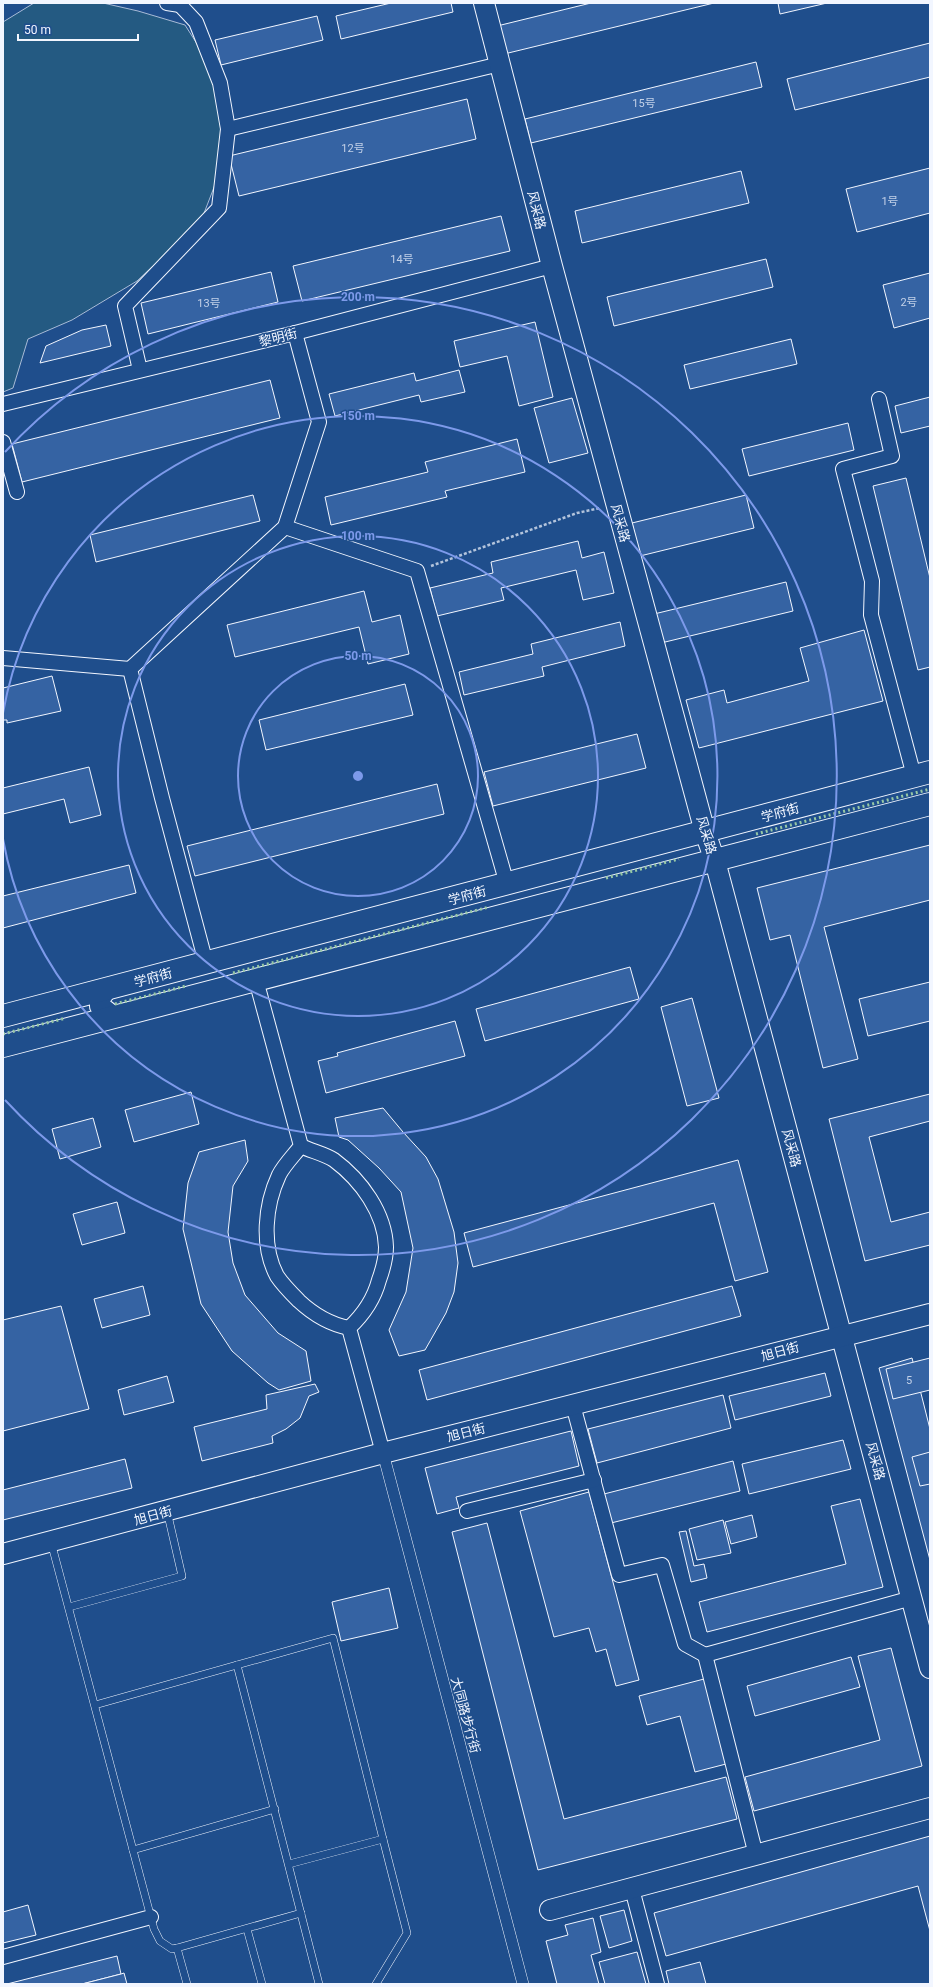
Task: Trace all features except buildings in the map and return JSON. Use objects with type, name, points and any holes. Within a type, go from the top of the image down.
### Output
[{"type":"main road","name":"风采路","points":[[484,3],[552,266],[705,832],[715,861],[930,1668]]},
{"type":"main road","name":"学府街","points":[[3,1016],[922,774]]},
{"type":"main road","points":[[3,1046],[930,804]]},
{"type":"main road","points":[[107,989],[100,998],[100,1006],[114,1017]]},
{"type":"main road","name":"旭日街","points":[[3,1554],[842,1335],[930,1314]]},
{"type":"main road","points":[[550,1910],[930,1808]]},
{"type":"street","points":[[140,370],[125,306],[219,208],[228,129],[220,83],[196,22],[175,4]]},
{"type":"street","points":[[228,129],[500,64]]},
{"type":"street","name":"黎明街","points":[[3,404],[295,333],[552,266]]},
{"type":"street","points":[[3,658],[130,669],[285,527],[319,422],[295,333]]},
{"type":"street","points":[[879,399],[892,456],[843,469],[872,581],[871,615],[922,774]]},
{"type":"street","points":[[3,442],[17,492]]},
{"type":"street","points":[[285,527],[417,571],[508,884]]},
{"type":"street","points":[[130,669],[162,798],[206,963]]},
{"type":"street","points":[[256,980],[301,1146]]},
{"type":"street","points":[[301,1146],[333,1159],[352,1175],[371,1200],[381,1221],[386,1246],[382,1270],[376,1290],[367,1309],[349,1328]]},
{"type":"street","points":[[301,1146],[280,1174],[271,1197],[266,1227],[269,1250],[277,1275],[287,1290],[307,1308],[325,1320],[349,1328]]},
{"type":"street","points":[[349,1328],[383,1454]]},
{"type":"street","points":[[573,1405],[619,1575],[662,1565],[685,1644],[705,1655],[912,1598]]},
{"type":"street","name":"大同路步行街","points":[[383,1454],[523,1984]]},
{"type":"street","points":[[467,1511],[594,1480]]},
{"type":"street","points":[[705,1655],[756,1855]]},
{"type":"street","points":[[632,1889],[657,1984]]},
{"type":"street","points":[[3,1957],[151,1917]]},
{"type":"lane","points":[[69,1607],[182,1576],[167,1511]]},
{"type":"lane","points":[[51,1542],[154,1929],[160,1941],[172,1949],[178,1948],[301,1913]]},
{"type":"lane","points":[[94,1705],[333,1638],[406,1933],[376,1984]]},
{"type":"lane","points":[[238,1665],[319,1984]]},
{"type":"lane","points":[[133,1850],[275,1810]]},
{"type":"lane","points":[[288,1864],[383,1839]]},
{"type":"lane","points":[[247,1929],[262,1984]]},
{"type":"lane","points":[[178,1948],[187,1984]]},
{"type":"path","points":[[417,571],[577,513],[616,504]]},
{"type":"shaded area","points":[[34,3],[103,3],[138,11],[185,25],[208,61],[221,102],[223,164],[201,221],[137,281],[72,320],[28,339],[13,388],[3,392],[3,22]]},
{"type":"hedge","points":[[756,834],[930,789]]},
{"type":"hedge","points":[[606,878],[679,859]]},
{"type":"hedge","points":[[233,973],[489,907]]},
{"type":"hedge","points":[[115,1004],[186,986]]},
{"type":"hedge","points":[[3,1034],[66,1018]]}]
